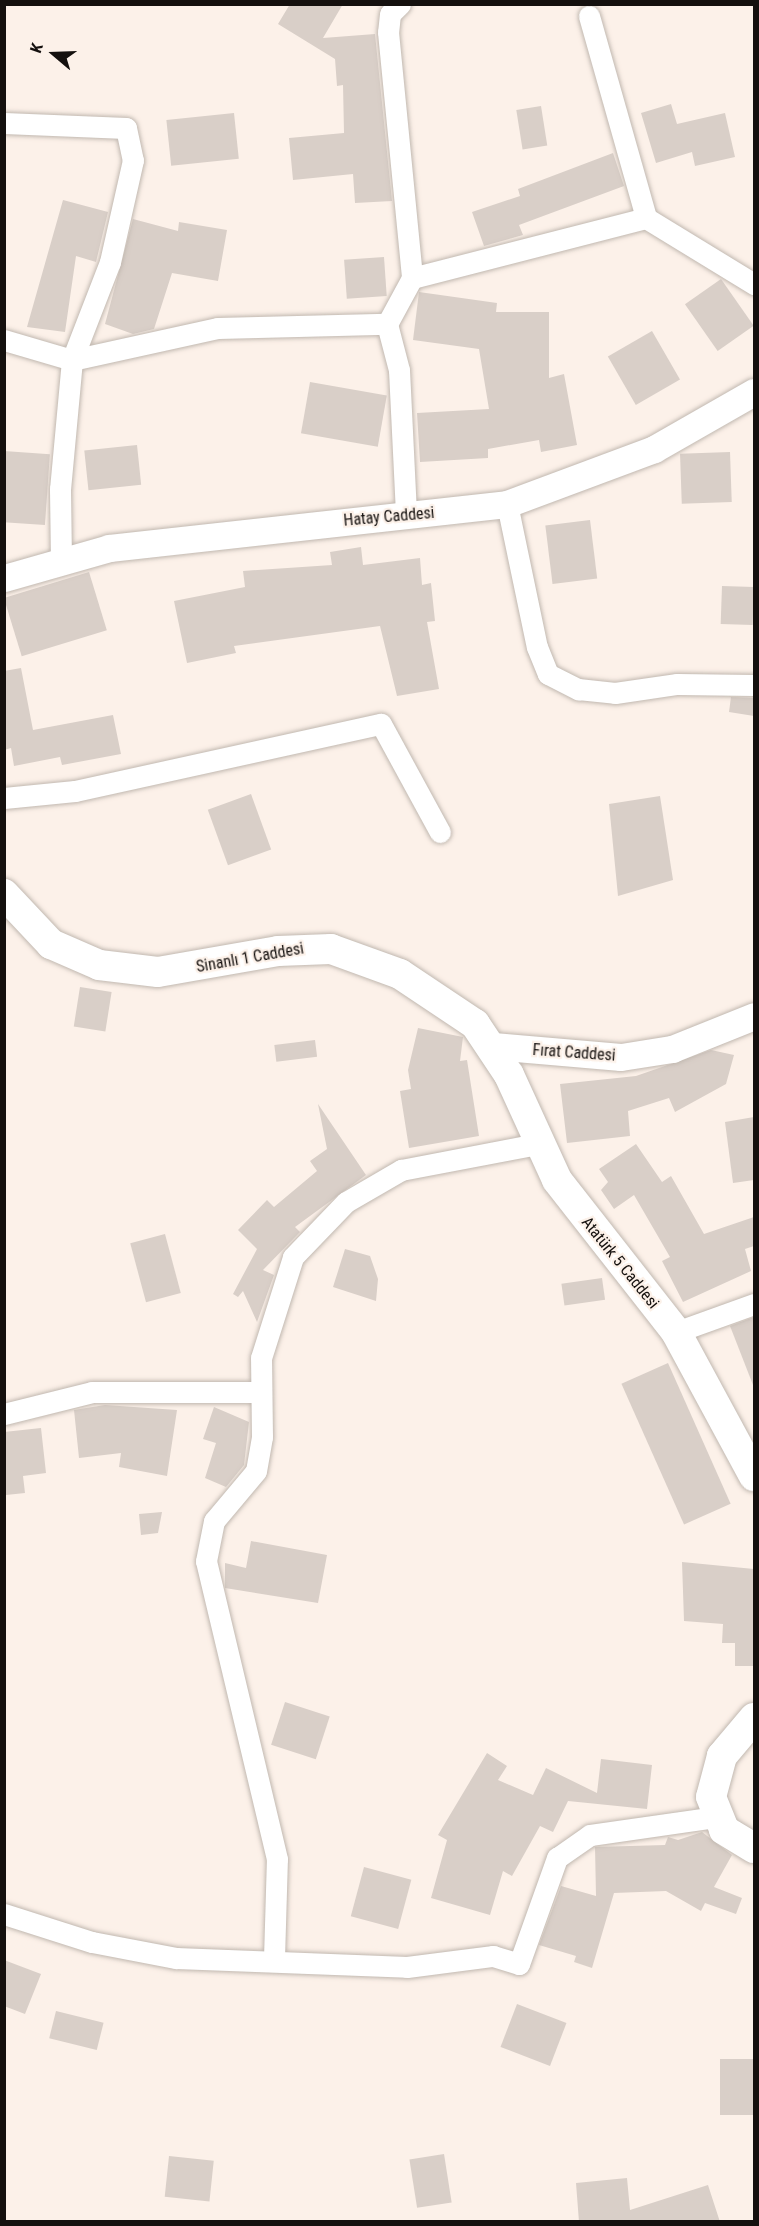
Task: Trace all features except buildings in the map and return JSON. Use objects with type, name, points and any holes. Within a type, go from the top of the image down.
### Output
[{"type":"main road","name":"Sinanlı 1 Caddesi","points":[[4,894],[51,944],[125,971],[188,969],[308,947],[358,955],[433,993],[494,1046]]},
{"type":"main road","name":"Atatürk 5 Caddesi","points":[[494,1046],[537,1144],[588,1224],[676,1332],[754,1476]]},
{"type":"main road","points":[[754,1718],[715,1770],[715,1817],[724,1830],[754,1848]]},
{"type":"street","points":[[400,4],[390,14],[388,32],[412,278],[387,324],[400,382],[406,515]]},
{"type":"street","points":[[589,16],[646,218],[754,284]]},
{"type":"street","points":[[4,123],[126,128],[133,160],[110,262],[72,360],[60,489],[61,557]]},
{"type":"street","points":[[412,278],[646,218]]},
{"type":"street","points":[[4,340],[72,360],[218,328],[387,324]]},
{"type":"street","name":"Hatay Caddesi","points":[[4,578],[61,557],[228,531],[507,504],[654,449],[754,393]]},
{"type":"street","points":[[507,504],[537,647],[548,674],[578,689],[615,693],[677,684],[754,685]]},
{"type":"street","points":[[4,798],[75,791],[381,724],[440,832]]},
{"type":"street","name":"Fırat Caddesi","points":[[494,1046],[621,1057],[672,1049],[754,1016]]},
{"type":"street","points":[[274,1959],[277,1859],[206,1561],[214,1521],[256,1471],[261,1358],[293,1257],[346,1202],[401,1170],[537,1144]]},
{"type":"street","points":[[676,1332],[754,1304]]},
{"type":"street","points":[[4,1414],[92,1392],[261,1392]]},
{"type":"street","points":[[4,1914],[92,1942],[176,1958],[274,1959],[407,1966],[493,1956],[519,1964],[557,1858],[590,1835],[715,1817]]}]
